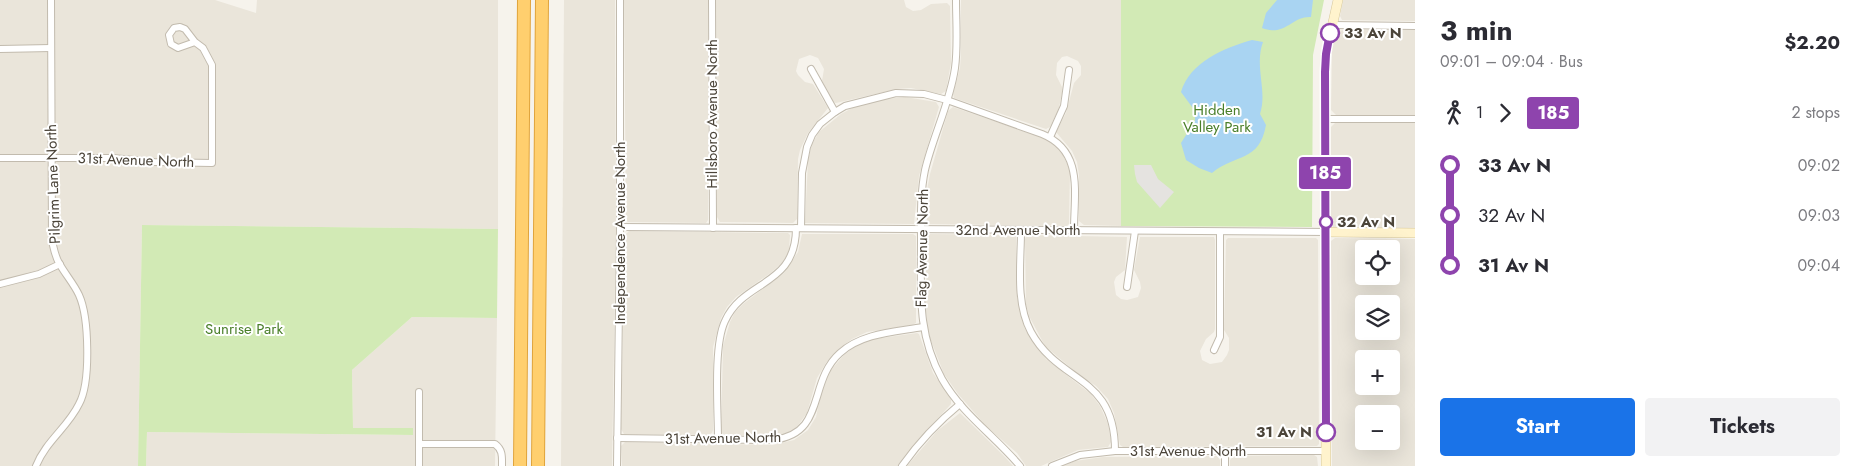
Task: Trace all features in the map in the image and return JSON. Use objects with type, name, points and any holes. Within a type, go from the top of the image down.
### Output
[{"type":"highway","points":[[520,466],[524,227],[524,0]]},
{"type":"highway","points":[[538,466],[542,0]]},
{"type":"street","name":"Pilgrim Lane North","points":[[36,466],[49,442],[79,405],[84,394],[86,380],[86,317],[80,297],[60,264],[52,241],[50,0]]},
{"type":"street","name":"Independence Avenue North","points":[[617,466],[620,0]]},
{"type":"street","name":"Hillsboro Avenue North","points":[[712,0],[713,228]]},
{"type":"street","name":"Flag Avenue North","points":[[956,0],[956,55],[952,83],[926,169],[921,204],[922,328],[935,365],[943,381],[960,404],[1020,466]]},
{"type":"street","points":[[1326,466],[1326,54],[1338,0]]},
{"type":"street","points":[[1332,25],[1415,26]]},
{"type":"street","name":"31st Avenue North","points":[[0,158],[113,158],[154,162],[212,163],[212,65],[203,48],[195,42]]},
{"type":"street","points":[[0,49],[50,48]]},
{"type":"street","points":[[811,69],[835,112]]},
{"type":"street","points":[[1050,137],[1064,106],[1068,91],[1069,70]]},
{"type":"street","points":[[718,439],[719,348],[724,322],[737,303],[785,268],[795,249],[799,228],[802,173],[807,147],[812,135],[820,124],[845,106],[896,93],[924,94],[947,100],[1050,137],[1062,145],[1069,155],[1073,166],[1074,230]]},
{"type":"street","points":[[1325,119],[1415,120]]},
{"type":"street","name":"32nd Avenue North","points":[[620,227],[1415,233]]},
{"type":"street","points":[[1021,230],[1022,303],[1028,324],[1038,343],[1047,354],[1096,392],[1104,402],[1113,425],[1115,451]]},
{"type":"street","points":[[1128,287],[1135,231]]},
{"type":"street","points":[[1214,350],[1220,337],[1220,232]]},
{"type":"street","points":[[0,284],[39,274],[60,264]]},
{"type":"street","name":"31st Avenue North","points":[[617,438],[773,440],[793,436],[802,430],[808,421],[825,374],[840,352],[866,338],[922,328]]},
{"type":"street","points":[[419,392],[419,466]]},
{"type":"street","points":[[902,466],[933,428],[960,404]]},
{"type":"street","points":[[419,444],[496,444],[502,453],[502,466]]},
{"type":"street","name":"31st Avenue North","points":[[1052,466],[1080,455],[1115,451],[1326,451]]},
{"type":"street","points":[[1225,451],[1225,466]]},
{"type":"shaded area","points":[[0,0],[215,0],[256,13],[257,0],[498,0],[498,229],[142,225],[138,466],[0,466]]},
{"type":"shaded area","points":[[564,0],[615,0],[616,226],[612,466],[561,466]]},
{"type":"shaded area","points":[[624,0],[708,0],[708,220],[706,223],[628,222],[626,220]]},
{"type":"shaded area","points":[[716,0],[904,0],[906,7],[913,11],[921,10],[931,4],[947,3],[950,6],[951,63],[946,91],[941,94],[911,88],[897,89],[836,103],[833,102],[822,81],[824,69],[818,58],[810,55],[799,59],[796,71],[798,75],[805,82],[813,84],[828,108],[808,133],[800,150],[798,159],[797,219],[793,223],[720,222],[717,217]]},
{"type":"shaded area","points":[[961,0],[1121,0],[1121,226],[1084,225],[1079,221],[1079,175],[1077,162],[1072,151],[1056,132],[1066,113],[1074,83],[1081,75],[1081,66],[1078,61],[1067,56],[1062,57],[1057,63],[1056,75],[1062,87],[1062,93],[1059,108],[1050,127],[1046,129],[954,98],[953,94],[960,68],[961,54]]},
{"type":"shaded area","points":[[1343,0],[1415,0],[1415,21],[1342,20],[1340,16]]},
{"type":"shaded area","points":[[1415,30],[1415,115],[1336,115],[1331,110],[1332,47],[1337,31]]},
{"type":"shaded area","points":[[905,97],[936,102],[939,107],[919,176],[914,224],[805,223],[808,160],[812,144],[819,132],[841,114],[854,107],[886,99]]},
{"type":"shaded area","points":[[953,107],[1046,139],[1057,147],[1070,171],[1069,224],[1067,226],[927,224],[926,195],[930,174],[948,111]]},
{"type":"shaded area","points":[[1335,123],[1415,123],[1415,228],[1336,229],[1333,227],[1331,223],[1331,127]]},
{"type":"shaded area","points":[[1134,165],[1151,165],[1158,179],[1174,192],[1160,208],[1137,182]]},
{"type":"shaded area","points":[[629,231],[788,233],[790,235],[789,250],[784,261],[772,272],[736,297],[727,307],[721,318],[713,347],[713,430],[708,435],[624,434],[621,429],[625,235]]},
{"type":"shaded area","points":[[802,234],[913,234],[916,236],[916,323],[867,332],[852,339],[839,349],[826,363],[817,378],[807,413],[796,428],[784,435],[724,435],[721,432],[723,346],[730,322],[735,312],[743,304],[784,273],[798,252]]},
{"type":"shaded area","points":[[930,234],[1015,235],[1017,297],[1025,329],[1046,359],[1091,394],[1100,406],[1108,424],[1111,442],[1108,447],[1078,450],[1041,466],[1026,466],[1017,453],[987,427],[958,394],[944,374],[928,333],[926,312],[926,238]]},
{"type":"shaded area","points":[[1027,235],[1127,237],[1125,270],[1116,277],[1114,282],[1116,295],[1121,299],[1127,300],[1138,297],[1141,288],[1134,270],[1140,237],[1214,237],[1215,329],[1206,339],[1200,351],[1202,360],[1210,364],[1222,362],[1229,350],[1229,338],[1224,330],[1226,240],[1228,238],[1316,238],[1318,240],[1319,444],[1317,446],[1123,447],[1120,445],[1114,413],[1108,399],[1096,386],[1078,374],[1045,346],[1029,316],[1026,304],[1025,239]]},
{"type":"shaded area","points":[[1335,238],[1415,239],[1415,466],[1332,466],[1331,241]]},
{"type":"shaded area","points":[[412,317],[497,318],[495,466],[146,466],[147,432],[413,435],[413,428],[353,428],[352,370]]},
{"type":"shaded area","points":[[917,333],[933,373],[951,399],[951,404],[898,466],[622,466],[621,446],[625,442],[773,445],[794,440],[808,430],[816,417],[823,384],[831,370],[844,355],[861,342]]},
{"type":"shaded area","points":[[960,413],[1013,466],[907,466],[937,431]]},
{"type":"shaded area","points":[[1314,455],[1317,457],[1318,466],[1230,466],[1230,460],[1234,456]]},
{"type":"shaded area","points":[[1217,456],[1220,460],[1220,466],[1062,466],[1075,461],[1103,457]]},
{"type":"green space","name":"Hidden Valley Park","points":[[1121,0],[1324,0],[1313,55],[1312,227],[1121,226]]},
{"type":"green space","name":"Sunrise Park","points":[[142,225],[498,229],[497,318],[412,317],[352,370],[353,428],[413,428],[413,435],[147,432],[146,466],[138,466]]},
{"type":"water","points":[[1277,0],[1313,0],[1311,17],[1298,20],[1277,30],[1262,28],[1266,13]]},
{"type":"water","points":[[1252,40],[1263,42],[1260,60],[1263,97],[1260,114],[1266,125],[1263,137],[1252,152],[1212,173],[1186,160],[1181,143],[1195,121],[1195,111],[1181,92],[1185,81],[1200,64],[1230,47]]},
{"type":"bus line","name":"185","points":[[1326,432],[1325,72],[1330,33]]},
{"type":"place","name":"33 Av N","points":[[1330,33]]},
{"type":"place","name":"32 Av N","points":[[1326,222]]},
{"type":"place","name":"31 Av N","points":[[1326,432]]}]
